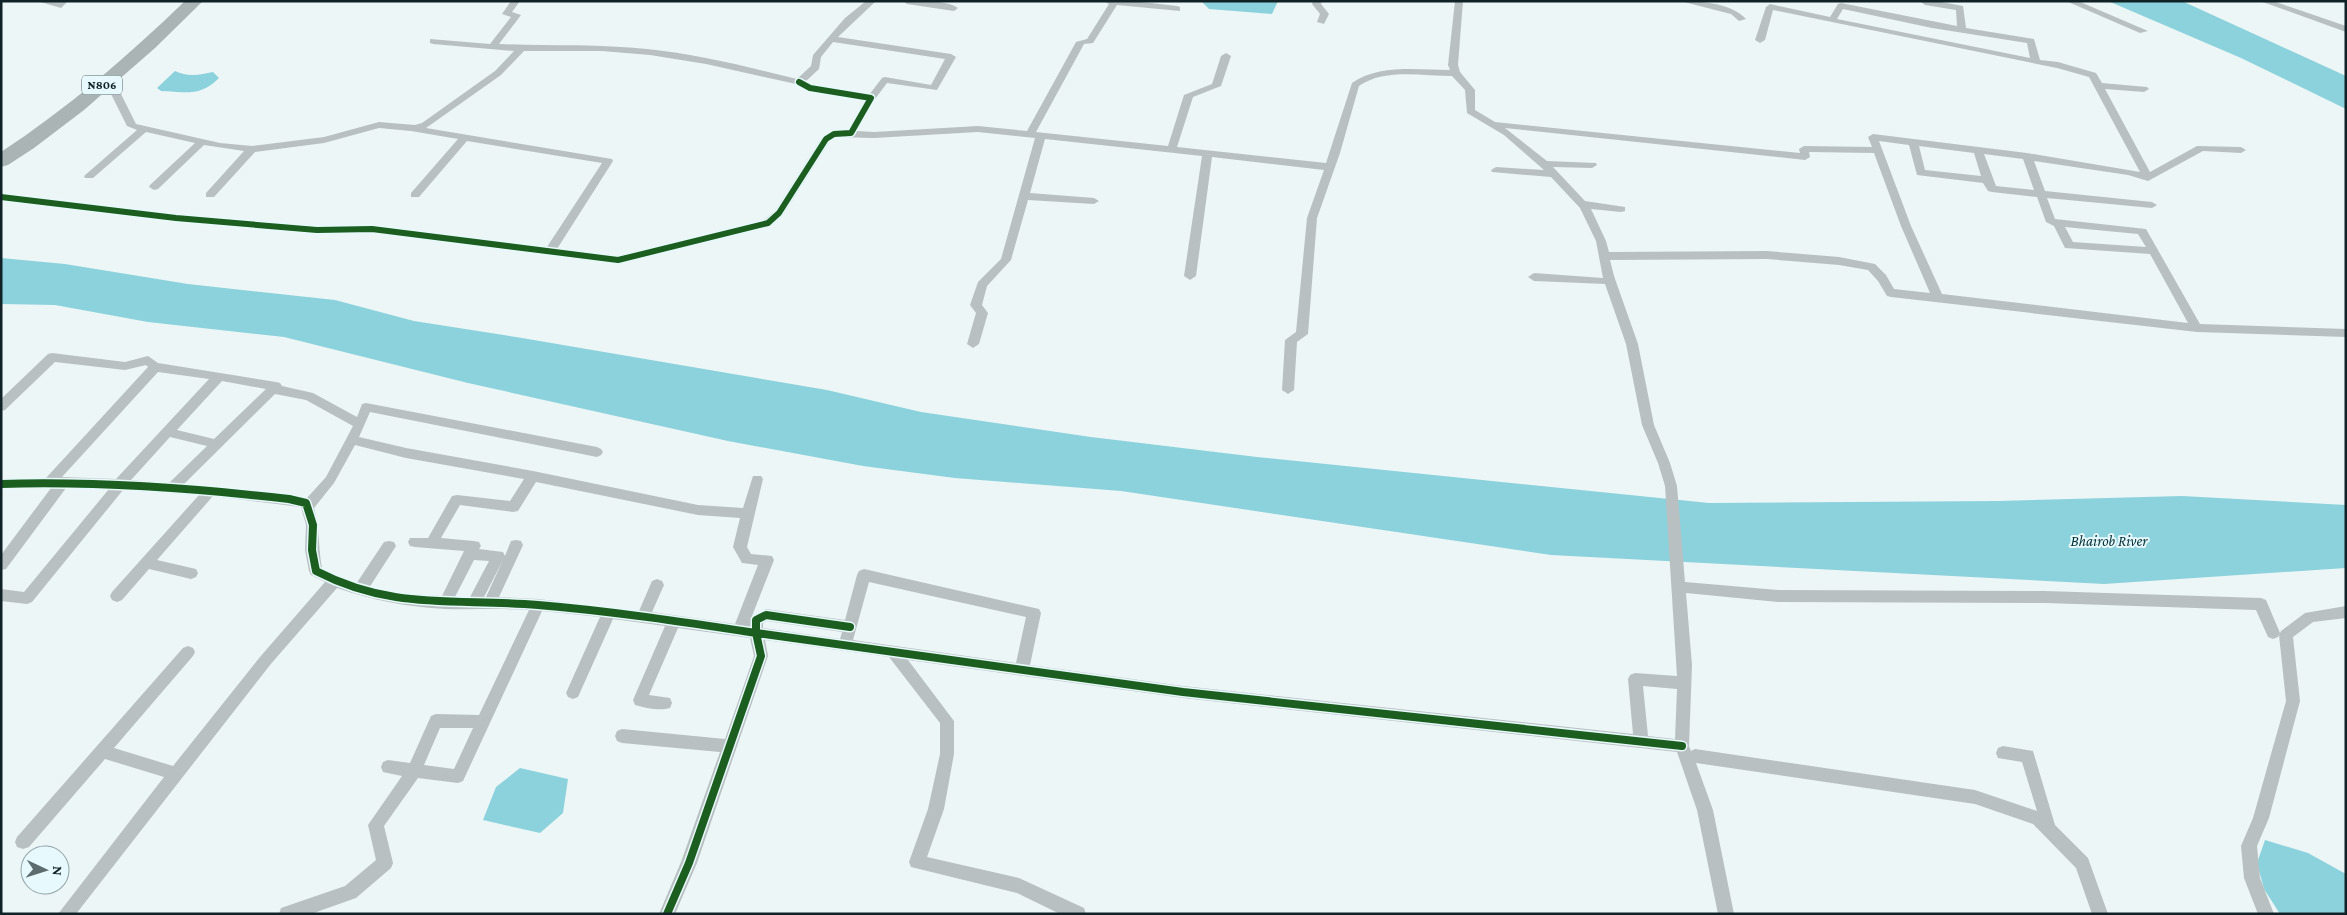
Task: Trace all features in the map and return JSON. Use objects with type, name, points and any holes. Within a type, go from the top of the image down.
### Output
[{"type":"highway","name":"N806","points":[[5,156],[141,54],[195,1]]},
{"type":"street","points":[[41,1],[61,5],[64,1]]},
{"type":"street","points":[[492,47],[517,15],[506,14],[516,1]]},
{"type":"street","points":[[799,82],[816,67],[816,57],[857,11],[872,1]]},
{"type":"street","points":[[907,1],[954,8]]},
{"type":"street","points":[[1108,1],[1177,9]]},
{"type":"street","points":[[1317,1],[1316,4],[1325,14],[1321,22]]},
{"type":"street","points":[[1459,1],[1454,49],[1455,73],[1470,90],[1471,113],[1493,124],[1544,164],[1582,204],[1601,241],[1608,276],[1632,344],[1648,425],[1664,463],[1671,486],[1685,683],[1682,746],[1705,810],[1726,914]]},
{"type":"street","points":[[1684,1],[1734,12],[1742,19]]},
{"type":"street","points":[[2070,1],[2143,32]]},
{"type":"street","points":[[2264,1],[2346,29]]},
{"type":"street","points":[[1030,134],[1081,42],[1090,41],[1114,2]]},
{"type":"street","points":[[1828,20],[1833,19],[1841,6],[1925,10],[1960,8],[1962,30]]},
{"type":"street","points":[[1760,40],[1770,7],[2058,65],[2093,75],[2101,86],[2148,178]]},
{"type":"street","points":[[1925,10],[1962,30],[2031,41],[2036,62]]},
{"type":"street","points":[[831,40],[951,57],[934,88],[885,80],[871,98],[852,133]]},
{"type":"street","points":[[433,41],[492,47],[589,48],[650,52],[740,68],[799,82],[810,88],[871,98]]},
{"type":"street","points":[[407,128],[425,125],[446,111],[498,72],[521,48]]},
{"type":"street","points":[[1173,146],[1189,95],[1216,86],[1226,56]]},
{"type":"street","points":[[1288,390],[1291,340],[1302,334],[1312,218],[1357,82],[1382,74],[1455,73]]},
{"type":"street","points":[[108,80],[132,126],[202,142],[252,148],[324,140],[379,125],[608,160],[549,252]]},
{"type":"street","points":[[2101,86],[2144,88]]},
{"type":"street","points":[[1493,124],[1805,157],[1804,149],[1877,150]]},
{"type":"street","points":[[88,176],[144,129]]},
{"type":"street","points":[[1,197],[176,218],[316,230],[372,230],[618,260],[768,223],[779,213],[826,139],[834,134],[852,133],[874,136],[978,129],[1330,167]]},
{"type":"street","points":[[973,344],[982,313],[976,305],[979,294],[986,280],[1006,260],[1041,136]]},
{"type":"street","points":[[415,196],[465,137]]},
{"type":"street","points":[[1938,297],[1906,226],[1873,137],[2027,156],[2130,172],[2148,178],[2200,148],[2241,150]]},
{"type":"street","points":[[154,187],[202,142]]},
{"type":"street","points":[[1913,142],[1921,173],[1987,180]]},
{"type":"street","points":[[210,195],[252,148]]},
{"type":"street","points":[[1978,150],[1987,180],[1992,189],[2152,205]]},
{"type":"street","points":[[1190,276],[1207,154]]},
{"type":"street","points":[[2027,156],[2051,222],[2142,231],[2197,328]]},
{"type":"street","points":[[1544,164],[1592,165]]},
{"type":"street","points":[[1496,170],[1553,174]]},
{"type":"street","points":[[1024,196],[1094,201]]},
{"type":"street","points":[[1582,204],[1621,208]]},
{"type":"street","points":[[2057,222],[2068,245],[2154,251]]},
{"type":"street","points":[[1604,256],[1767,255],[1839,261],[1871,267],[1882,278],[1891,293],[2197,328],[2346,333]]},
{"type":"street","points":[[1534,277],[1602,281]]},
{"type":"street","points":[[1,407],[52,356],[125,366],[148,360],[156,366],[276,386],[174,486]]},
{"type":"street","points":[[1,565],[56,482],[156,366]]},
{"type":"street","points":[[1,595],[27,598],[120,484],[219,376]]},
{"type":"street","points":[[272,389],[309,396],[360,424]]},
{"type":"street","points":[[307,507],[330,480],[360,424],[366,407],[598,452]]},
{"type":"street","points":[[167,432],[213,443]]},
{"type":"street","points":[[356,440],[406,453],[533,476],[698,510],[748,513]]},
{"type":"street","points":[[431,544],[457,500],[513,507],[533,476]]},
{"type":"street","points":[[739,630],[767,560],[747,560],[740,547],[757,479]]},
{"type":"street","points":[[1,484],[56,482],[174,486],[289,499],[306,503],[313,525],[312,550],[316,571],[334,582],[359,591],[410,600],[538,606],[643,616],[1184,692],[1682,746]]},
{"type":"street","points":[[117,596],[211,490]]},
{"type":"street","points":[[415,542],[474,546],[444,603]]},
{"type":"street","points":[[359,591],[389,546]]},
{"type":"street","points":[[490,603],[516,546]]},
{"type":"street","points":[[469,554],[498,556],[474,603]]},
{"type":"street","points":[[146,563],[191,574]]},
{"type":"street","points":[[845,645],[864,575],[1034,613],[1022,670]]},
{"type":"street","points":[[66,914],[265,661],[334,582]]},
{"type":"street","points":[[643,616],[657,585]]},
{"type":"street","points":[[1678,586],[1778,596],[2045,597],[2261,604],[2273,633]]},
{"type":"street","points":[[388,768],[458,776],[538,606]]},
{"type":"street","points":[[2266,914],[2252,878],[2249,846],[2261,818],[2293,701],[2286,635],[2310,617],[2346,612]]},
{"type":"street","points":[[573,693],[609,613]]},
{"type":"street","points":[[667,914],[689,863],[761,656],[756,633],[756,620],[766,615],[850,627]]},
{"type":"street","points":[[665,703],[640,700],[674,621]]},
{"type":"street","points":[[23,842],[188,652]]},
{"type":"street","points":[[893,652],[947,721],[947,754],[936,809],[917,862],[1018,886],[1078,914]]},
{"type":"street","points":[[1641,741],[1635,680],[1685,683]]},
{"type":"street","points":[[287,914],[350,892],[385,863],[376,825],[414,771],[436,721],[483,722]]},
{"type":"street","points":[[622,736],[729,746]]},
{"type":"street","points":[[102,751],[177,774]]},
{"type":"street","points":[[2003,752],[2028,756],[2048,824]]},
{"type":"street","points":[[1695,756],[1975,797],[2038,818],[2082,863],[2100,914]]},
{"type":"water","points":[[1201,1],[1278,1],[1272,14],[1209,9]]},
{"type":"water","points":[[2108,1],[2182,1],[2346,76],[2346,109],[2241,58]]},
{"type":"water","points":[[175,71],[194,75],[213,72],[219,78],[199,91],[161,91],[157,88]]},
{"type":"water","name":"Bhairob River","points":[[1,258],[65,264],[188,284],[335,300],[414,321],[827,390],[921,412],[1091,437],[1257,457],[1709,503],[1998,501],[2182,496],[2346,505],[2346,568],[2104,584],[1551,555],[1121,491],[955,478],[863,466],[728,441],[468,383],[284,337],[148,322],[55,305],[1,304]]},
{"type":"water","points":[[520,768],[568,779],[563,813],[540,833],[483,820],[496,787]]},
{"type":"water","points":[[2265,840],[2308,853],[2346,874],[2346,914],[2280,914],[2264,889],[2257,863]]},
{"type":"cycle path","points":[[1,197],[176,218],[317,230],[372,229],[618,260],[768,223],[779,213],[826,139],[834,134],[851,133],[871,98],[810,88],[799,82]]},
{"type":"cycle path","points":[[1,484],[110,484],[217,491],[289,499],[306,503],[313,525],[312,550],[316,571],[341,584],[368,593],[424,601],[538,605],[756,633],[761,656],[689,863],[667,914]]},
{"type":"cycle path","points":[[850,627],[766,615],[756,620],[756,633],[1183,692],[1682,746]]}]
